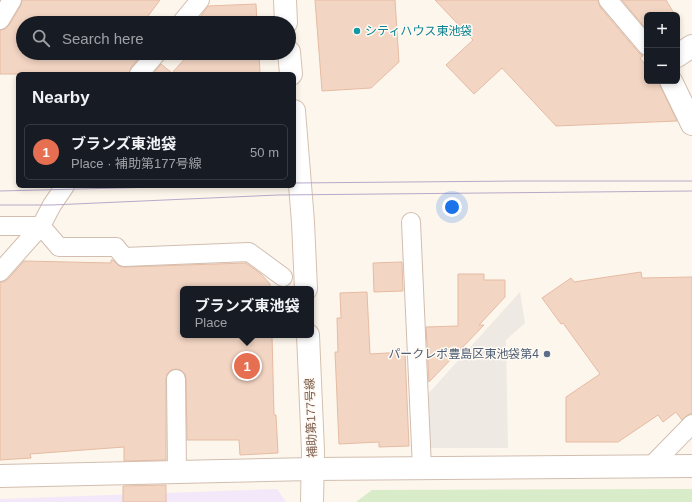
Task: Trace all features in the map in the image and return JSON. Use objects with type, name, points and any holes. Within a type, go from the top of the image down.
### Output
[{"type":"street","points":[[284,0],[285,16]]},
{"type":"street","points":[[680,54],[692,46]]},
{"type":"street","points":[[290,60],[291,72]]},
{"type":"street","points":[[672,84],[692,124]]},
{"type":"street","points":[[296,136],[304,235],[306,286]]},
{"type":"street","name":"補助第177号線","points":[[308,338],[313,451],[312,502]]},
{"type":"street","points":[[0,476],[312,469],[692,466]]},
{"type":"lane","points":[[0,20],[12,0]]},
{"type":"lane","points":[[187,16],[200,0]]},
{"type":"lane","points":[[608,0],[644,42]]},
{"type":"lane","points":[[141,72],[151,60]]},
{"type":"lane","points":[[0,272],[41,226],[52,205],[64,188]]},
{"type":"lane","points":[[411,222],[422,468]]},
{"type":"lane","points":[[0,226],[41,226],[59,246],[116,247],[124,257],[249,252],[282,277]]},
{"type":"lane","points":[[176,379],[177,472]]},
{"type":"lane","points":[[651,466],[692,424]]},
{"type":"shaded area","points":[[520,292],[525,323],[506,340],[508,448],[429,448],[427,395]]},
{"type":"shaded area","points":[[277,489],[286,502],[0,502],[0,499]]},
{"type":"green space","points":[[692,489],[692,502],[356,502],[372,490]]},
{"type":"building","points":[[22,0],[160,0],[148,16],[16,16],[16,60],[137,60],[131,67],[130,72],[16,72],[16,74],[0,74],[0,30],[5,29],[9,25],[21,5]]},
{"type":"building","name":"シティハウス東池袋","points":[[315,0],[395,0],[399,62],[371,88],[322,91]]},
{"type":"building","points":[[435,0],[598,0],[600,7],[643,56],[640,58],[644,63],[644,84],[659,84],[677,121],[556,126],[502,68],[474,94],[446,65],[473,40]]},
{"type":"building","points":[[622,0],[666,0],[673,12],[644,12],[644,26]]},
{"type":"building","points":[[256,4],[257,16],[201,16],[208,6]]},
{"type":"building","points":[[184,60],[259,60],[260,72],[173,72]]},
{"type":"building","points":[[161,64],[171,72],[155,72]]},
{"type":"building","points":[[111,260],[113,260],[119,266],[124,267],[246,263],[261,274],[270,284],[270,286],[180,286],[180,338],[272,338],[274,415],[276,415],[278,453],[240,455],[239,440],[187,440],[186,378],[185,374],[181,370],[176,369],[171,370],[167,374],[166,379],[166,460],[124,461],[124,447],[30,454],[31,458],[0,460],[0,282],[4,282],[8,279],[24,261],[111,263]]},
{"type":"building","points":[[402,262],[403,291],[374,292],[373,263]]},
{"type":"building","points":[[641,272],[642,278],[692,277],[692,414],[689,414],[682,420],[676,412],[663,422],[658,415],[618,442],[566,442],[566,397],[600,374],[563,323],[561,324],[542,298],[571,278],[574,282]]},
{"type":"building","points":[[458,274],[484,274],[484,280],[505,280],[505,297],[479,325],[484,325],[429,382],[426,327],[458,326]]},
{"type":"building","points":[[367,292],[370,354],[405,352],[409,446],[379,447],[379,442],[339,444],[335,352],[338,352],[337,318],[341,318],[340,293]]},
{"type":"building","points":[[166,485],[166,502],[123,502],[123,486]]},
{"type":"tram line","points":[[296,183],[692,181]]},
{"type":"tram line","points":[[0,191],[119,188]]},
{"type":"tram line","points":[[0,205],[52,205],[278,195],[692,191]]},
{"type":"place","name":"シティハウス東池袋","points":[[357,31]]},
{"type":"place","name":"パークレポ豊島区東池袋第4","points":[[547,354]]},
{"type":"place","name":"ブランズ東池袋","points":[[247,366]]}]
